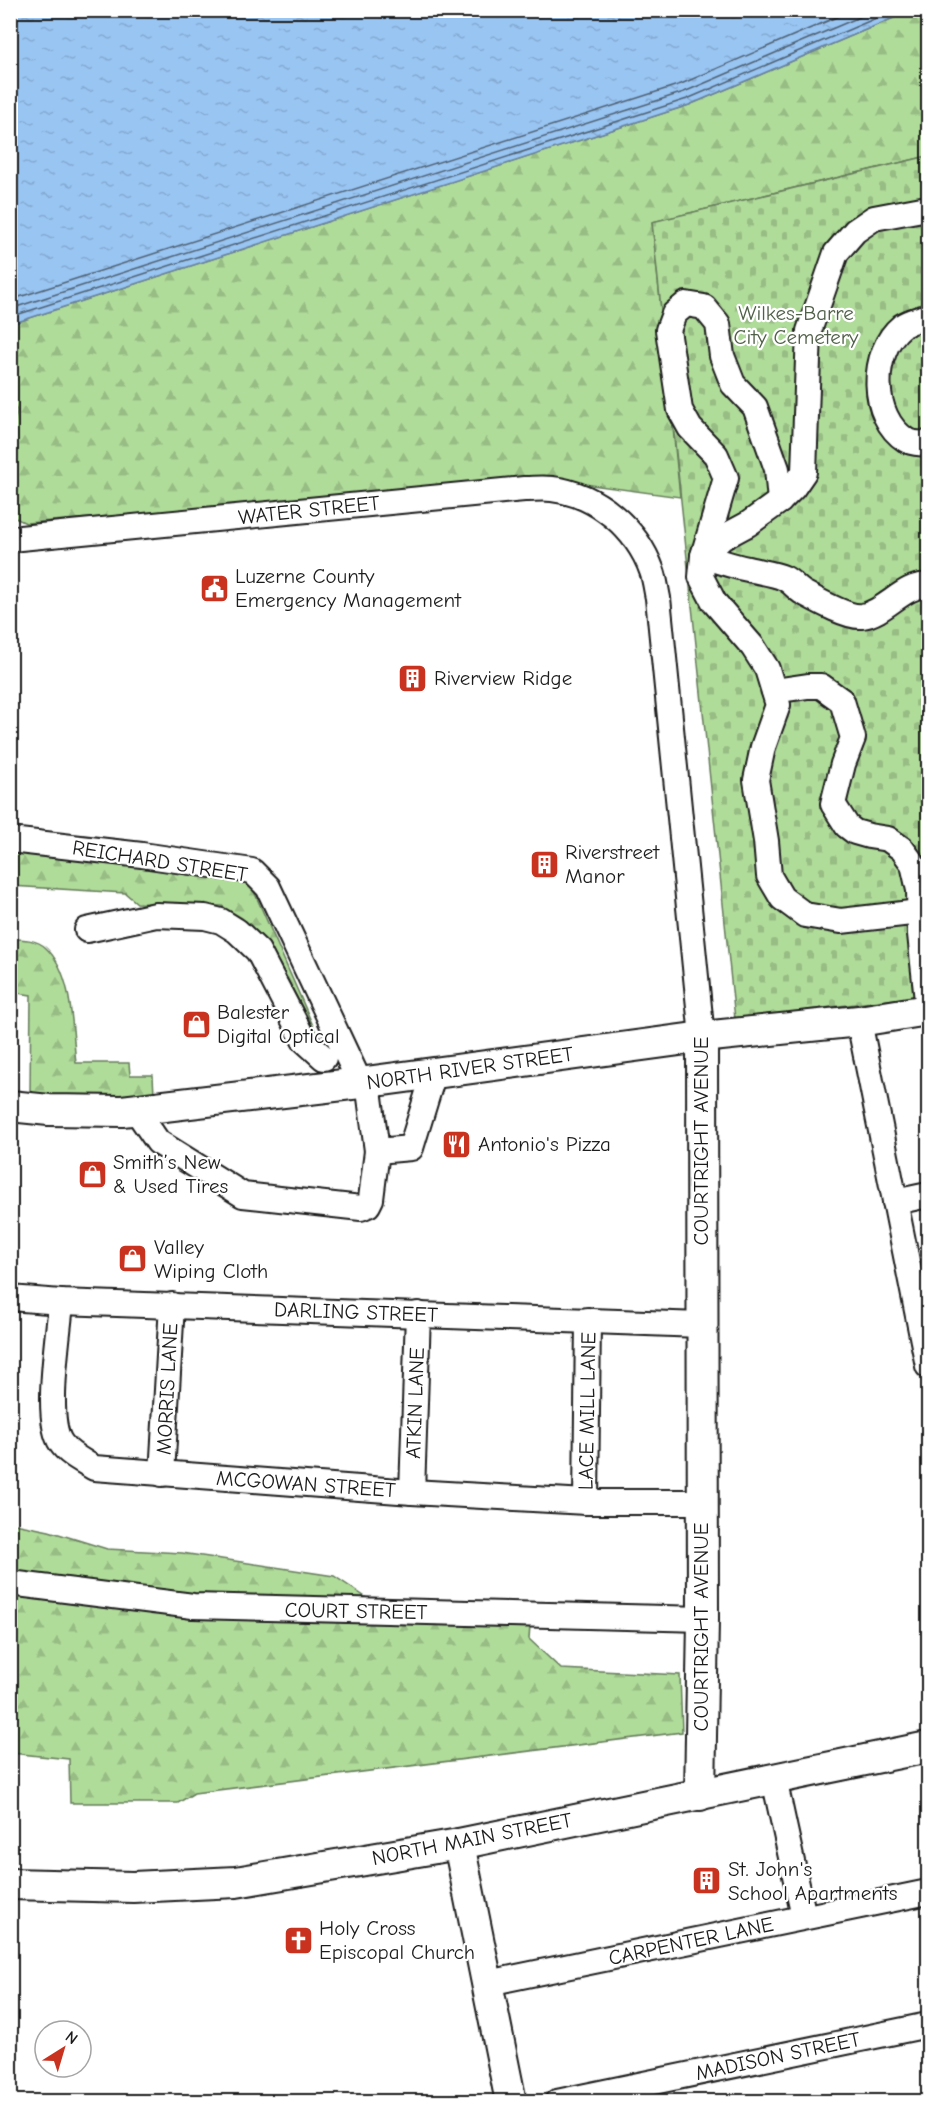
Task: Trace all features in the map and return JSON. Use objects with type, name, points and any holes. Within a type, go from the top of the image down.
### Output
[{"type":"main road","name":"NORTH RIVER STREET","points":[[10,1106],[49,1110],[136,1110],[702,1037],[859,1021],[928,1010]]},
{"type":"main road","name":"COURTRIGHT AVENUE","points":[[700,1795],[703,1619],[702,1037]]},
{"type":"main road","name":"NORTH MAIN STREET","points":[[10,1884],[133,1887],[236,1882],[459,1844],[928,1747]]},
{"type":"main road","points":[[459,1844],[489,1983],[511,2102]]},
{"type":"street","points":[[703,556],[722,538],[748,524],[780,501],[804,472],[809,331],[837,253],[855,231],[874,218],[922,209],[928,210]]},
{"type":"street","points":[[780,501],[777,469],[755,407],[733,384],[722,356],[718,324],[704,307],[686,304],[674,314],[668,330],[680,410],[690,428],[716,455],[726,478],[703,556],[701,577],[714,602],[753,647],[767,669],[778,705],[763,747],[756,780],[769,876],[782,898],[805,915],[840,921],[924,912]]},
{"type":"street","points":[[928,316],[904,324],[888,341],[878,379],[882,406],[891,428],[908,442],[928,444]]},
{"type":"street","name":"WATER STREET","points":[[10,538],[525,489],[561,491],[603,508]]},
{"type":"street","name":"COURTRIGHT AVENUE","points":[[603,508],[623,525],[639,544],[652,571],[658,598],[702,1037]]},
{"type":"street","points":[[703,556],[737,567],[785,578],[801,591],[825,604],[861,617],[879,610],[909,591],[922,585],[928,586]]},
{"type":"street","points":[[774,691],[821,686],[842,701],[853,738],[843,764],[833,804],[839,817],[855,832],[888,839],[902,849],[913,864],[924,912],[928,1010]]},
{"type":"street","name":"REICHARD STREET","points":[[10,840],[142,855],[252,871],[268,887],[334,1052],[364,1082],[376,1152],[371,1199],[368,1205],[361,1208],[243,1195],[158,1142],[136,1110]]},
{"type":"street","points":[[87,930],[156,915],[205,917],[221,921],[237,931],[258,951],[304,1040],[334,1052],[319,1073],[323,1087]]},
{"type":"street","points":[[859,1021],[928,1366]]},
{"type":"street","points":[[376,1152],[411,1148],[434,1073]]},
{"type":"street","points":[[895,1202],[928,1195]]},
{"type":"street","name":"DARLING STREET","points":[[10,1298],[61,1302],[701,1325]]},
{"type":"street","name":"MCGOWAN STREET","points":[[61,1302],[52,1415],[60,1443],[75,1457],[94,1468],[412,1492],[586,1502],[702,1502]]},
{"type":"street","name":"MORRIS LANE","points":[[162,1474],[172,1305]]},
{"type":"street","name":"ATKIN LANE","points":[[412,1492],[418,1314]]},
{"type":"street","name":"LACE MILL LANE","points":[[586,1502],[588,1320]]},
{"type":"street","name":"COURT STREET","points":[[10,1583],[193,1606],[703,1619]]},
{"type":"street","points":[[774,1779],[804,1917]]},
{"type":"street","name":"CARPENTER LANE","points":[[489,1983],[928,1892]]},
{"type":"street","name":"MADISON STREET","points":[[557,2102],[928,2025]]},
{"type":"green space","points":[[910,11],[928,11],[928,156],[652,222],[680,497],[562,481],[26,523],[15,518],[9,479],[12,435],[17,411],[11,399],[11,324],[689,105]]},
{"type":"green space","name":"Wilkes-Barre City Cemetery","points":[[928,156],[928,995],[735,1019],[652,222]]},
{"type":"green space","points":[[10,850],[249,880],[318,1037],[268,943],[242,918],[222,906],[137,903],[125,893],[11,886]]},
{"type":"green space","points":[[10,939],[34,941],[46,948],[62,972],[70,1002],[76,1063],[129,1063],[130,1075],[153,1075],[154,1096],[117,1102],[30,1094],[31,995],[11,992]]},
{"type":"green space","points":[[10,1523],[49,1531],[107,1549],[182,1553],[334,1576],[401,1621],[530,1625],[529,1639],[561,1669],[680,1675],[682,1732],[194,1793],[178,1803],[70,1803],[69,1759],[11,1753]]},
{"type":"water","points":[[10,11],[910,11],[689,105],[11,324]]},
{"type":"place","name":"Luzerne County Emergency Management","points":[[214,588]]},
{"type":"place","name":"Riverview Ridge","points":[[413,678]]},
{"type":"place","name":"Riverstreet Manor","points":[[544,864]]},
{"type":"place","name":"Balester Digital Optical","points":[[196,1024]]},
{"type":"place","name":"Antonio's Pizza","points":[[457,1144]]},
{"type":"place","name":"Smith’s New & Used Tires","points":[[92,1174]]},
{"type":"place","name":"Valley Wiping Cloth","points":[[133,1259]]},
{"type":"place","name":"St. John's School Apartments","points":[[707,1881]]},
{"type":"place","name":"Holy Cross Episcopal Church","points":[[298,1940]]}]
